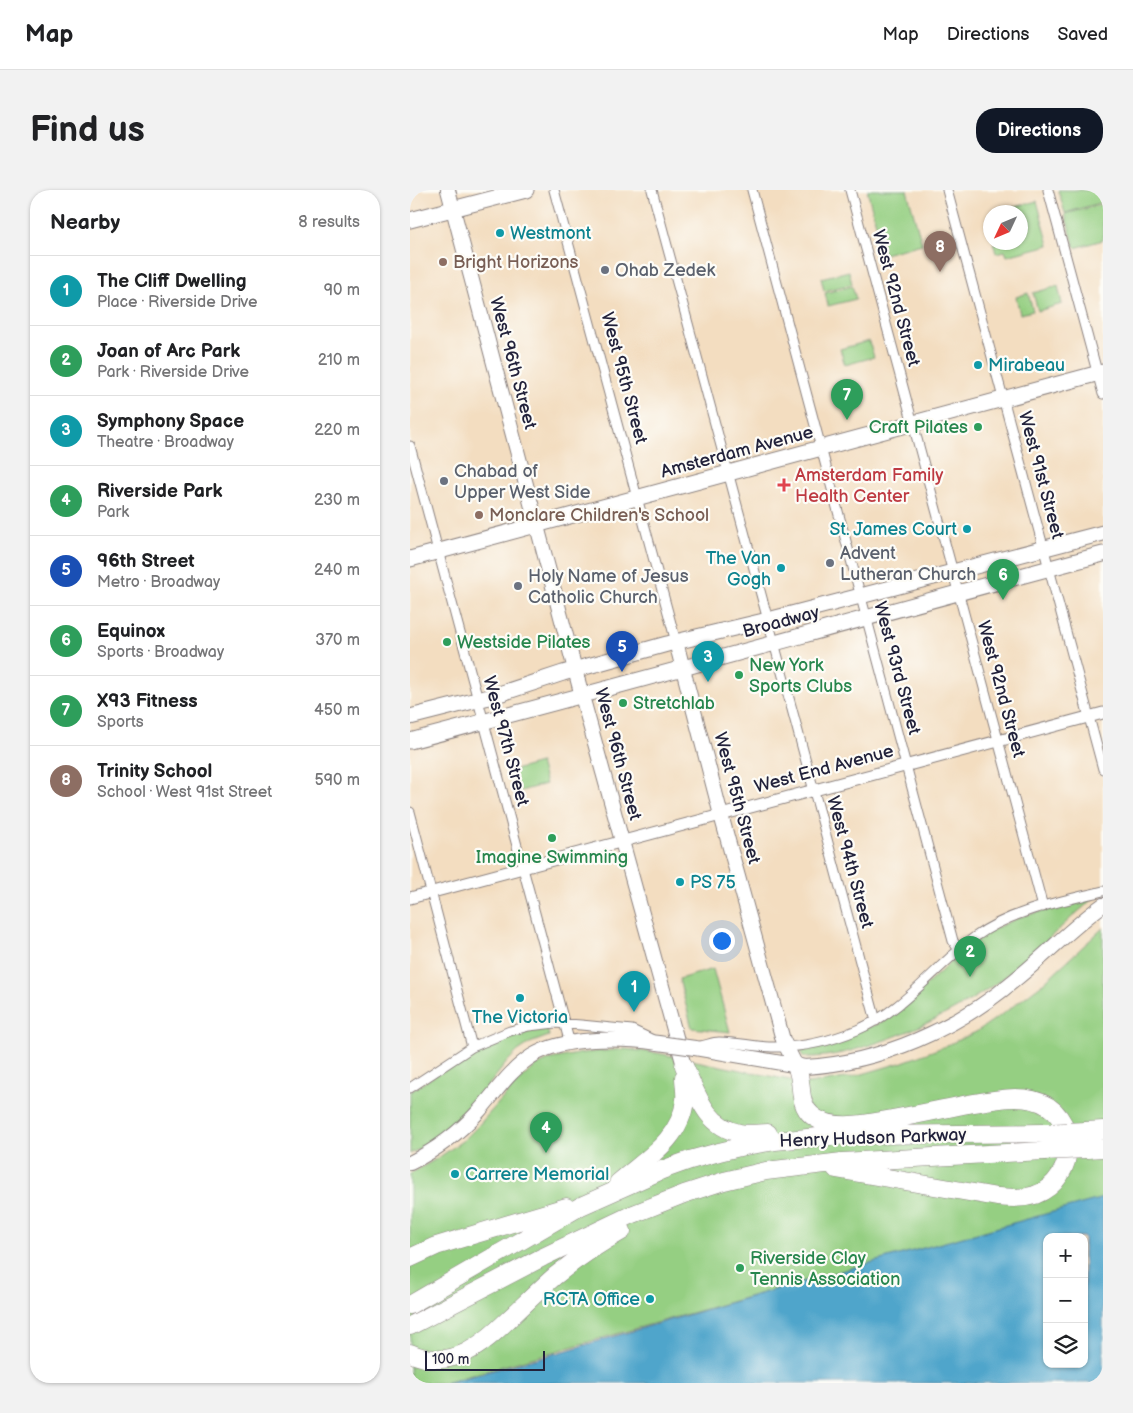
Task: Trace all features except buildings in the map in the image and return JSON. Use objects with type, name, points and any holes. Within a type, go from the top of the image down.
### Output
[{"type":"highway","points":[[684,1066],[706,1112],[716,1122],[728,1129],[749,1134],[829,1136]]},
{"type":"highway","points":[[604,1196],[656,1152],[674,1131],[682,1116],[685,1100],[684,1066]]},
{"type":"highway","points":[[796,1066],[806,1110],[817,1120],[828,1124],[862,1124],[982,1102],[1026,1098],[1041,1102],[1058,1114],[1064,1125],[1068,1144],[1066,1163],[1056,1180],[1046,1189],[1036,1194],[1018,1198],[997,1197],[821,1166]]},
{"type":"highway","name":"Henry Hudson Parkway","points":[[410,1304],[581,1206],[677,1164],[718,1152],[775,1141],[829,1136],[1095,1131]]},
{"type":"highway","name":"Henry Hudson Parkway","points":[[412,1325],[631,1215],[697,1189],[739,1177],[766,1171],[880,1159],[1095,1149]]},
{"type":"highway","points":[[410,1354],[422,1358],[443,1360],[469,1351],[491,1335],[543,1286],[567,1267],[602,1242],[638,1221],[663,1202]]},
{"type":"highway","points":[[410,1258],[429,1249],[565,1207],[581,1206]]},
{"type":"main road","name":"West 96th Street","points":[[448,190],[582,696],[684,1066]]},
{"type":"main road","points":[[410,220],[526,190]]},
{"type":"main road","name":"Amsterdam Avenue","points":[[410,559],[1100,372]]},
{"type":"main road","name":"Broadway","points":[[410,717],[478,700],[576,669],[676,642],[1103,533]]},
{"type":"main road","name":"Broadway","points":[[410,741],[683,669],[958,592],[1103,554]]},
{"type":"main road","name":"West 95th Street","points":[[676,642],[721,815],[786,1047],[796,1066]]},
{"type":"main road","points":[[410,1163],[433,1151],[459,1131],[479,1111],[511,1073],[526,1060],[545,1050],[570,1044],[622,1039],[658,1042],[805,1067],[828,1066],[866,1058],[909,1043],[946,1026],[1004,989],[1083,920],[1103,905]]},
{"type":"street","name":"West 95th Street","points":[[554,190],[676,642]]},
{"type":"street","name":"West 94th Street","points":[[652,190],[876,1021]]},
{"type":"street","name":"West 93rd Street","points":[[752,190],[906,766],[954,941],[959,950]]},
{"type":"street","name":"West 92nd Street","points":[[850,190],[1043,907]]},
{"type":"street","name":"West 91st Street","points":[[947,190],[1103,769]]},
{"type":"street","points":[[1048,190],[1100,372],[1103,394]]},
{"type":"street","name":"West 97th Street","points":[[410,446],[570,1044]]},
{"type":"street","name":"West End Avenue","points":[[410,898],[1103,712]]},
{"type":"street","points":[[410,812],[472,1047]]},
{"type":"street","points":[[695,1048],[718,1042],[773,1048],[786,1047],[831,1040],[859,1030],[876,1021],[903,1002],[959,950],[975,937],[1000,922],[1043,907],[1103,891]]},
{"type":"street","points":[[410,1088],[472,1047],[488,1039],[520,1028],[555,1023],[632,1030],[658,1042]]},
{"type":"green space","points":[[867,190],[907,190],[922,244],[884,254]]},
{"type":"green space","points":[[1058,190],[1103,190],[1103,202],[1065,213]]},
{"type":"green space","points":[[1037,201],[1049,245],[1007,256],[1005,251],[996,253],[995,250],[1028,250],[1028,205],[1022,205]]},
{"type":"green space","points":[[1103,204],[1103,240],[1075,248],[1065,214]]},
{"type":"green space","points":[[849,271],[852,284],[824,291],[821,278]]},
{"type":"green space","points":[[852,286],[856,299],[828,306],[825,293]]},
{"type":"green space","points":[[1058,286],[1062,304],[1038,311],[1033,293]]},
{"type":"green space","points":[[1028,293],[1033,311],[1020,314],[1016,297]]},
{"type":"green space","points":[[869,341],[874,357],[845,365],[840,349]]},
{"type":"green space","points":[[540,763],[546,784],[517,792],[511,771]]},
{"type":"green space","points":[[1093,899],[1001,980],[954,1010],[920,1026],[865,1047],[835,1054],[803,1057],[800,1050],[878,1024],[898,1011],[953,960],[977,940],[998,927],[1023,916]]},
{"type":"green space","points":[[1103,928],[1103,1198],[443,1383],[410,1383],[410,1174],[438,1158],[465,1139],[518,1081],[536,1066],[551,1059],[583,1053],[625,1049],[657,1053],[809,1084],[852,1077],[900,1063],[976,1032],[1041,985]]},
{"type":"green space","points":[[713,969],[730,1032],[692,1028],[679,979]]},
{"type":"green space","points":[[547,1028],[549,1036],[530,1043],[518,1051],[454,1124],[426,1145],[410,1154],[410,1092],[476,1048],[520,1032]]},
{"type":"water","points":[[1103,1198],[1103,1383],[446,1383]]},
{"type":"place","name":"Westmont","points":[[500,233]]},
{"type":"place","name":"Bright Horizons","points":[[443,262]]},
{"type":"place","name":"Ohab Zedek","points":[[605,270]]},
{"type":"place","name":"Trinity School","points":[[940,272]]},
{"type":"place","name":"Mirabeau","points":[[978,365]]},
{"type":"place","name":"X93 Fitness","points":[[847,420]]},
{"type":"place","name":"Craft Pilates","points":[[978,427]]},
{"type":"place","name":"Chabad of Upper West Side","points":[[444,481]]},
{"type":"place","name":"Amsterdam Family Health Center","points":[[784,485]]},
{"type":"place","name":"Monclare Children's School","points":[[479,515]]},
{"type":"place","name":"St. James Court","points":[[967,529]]},
{"type":"place","name":"Advent Lutheran Church","points":[[830,563]]},
{"type":"place","name":"The Van Gogh","points":[[781,568]]},
{"type":"place","name":"Holy Name of Jesus Catholic Church","points":[[518,586]]},
{"type":"place","name":"Equinox","points":[[1003,600]]},
{"type":"place","name":"Westside Pilates","points":[[447,642]]},
{"type":"place","name":"96th Street","points":[[622,672]]},
{"type":"place","name":"New York Sports Clubs","points":[[739,675]]},
{"type":"place","name":"Symphony Space","points":[[708,682]]},
{"type":"place","name":"Stretchlab","points":[[623,703]]},
{"type":"place","name":"Imagine Swimming","points":[[552,838]]},
{"type":"place","name":"PS 75","points":[[680,882]]},
{"type":"place","name":"Joan of Arc Park","points":[[970,977]]},
{"type":"place","name":"The Victoria","points":[[520,998]]},
{"type":"place","name":"The Cliff Dwelling","points":[[634,1012]]},
{"type":"place","name":"Riverside Park","points":[[546,1153]]},
{"type":"place","name":"Carrere Memorial","points":[[455,1174]]},
{"type":"place","name":"Riverside Clay Tennis Association","points":[[740,1268]]},
{"type":"place","name":"RCTA Office","points":[[650,1299]]}]
